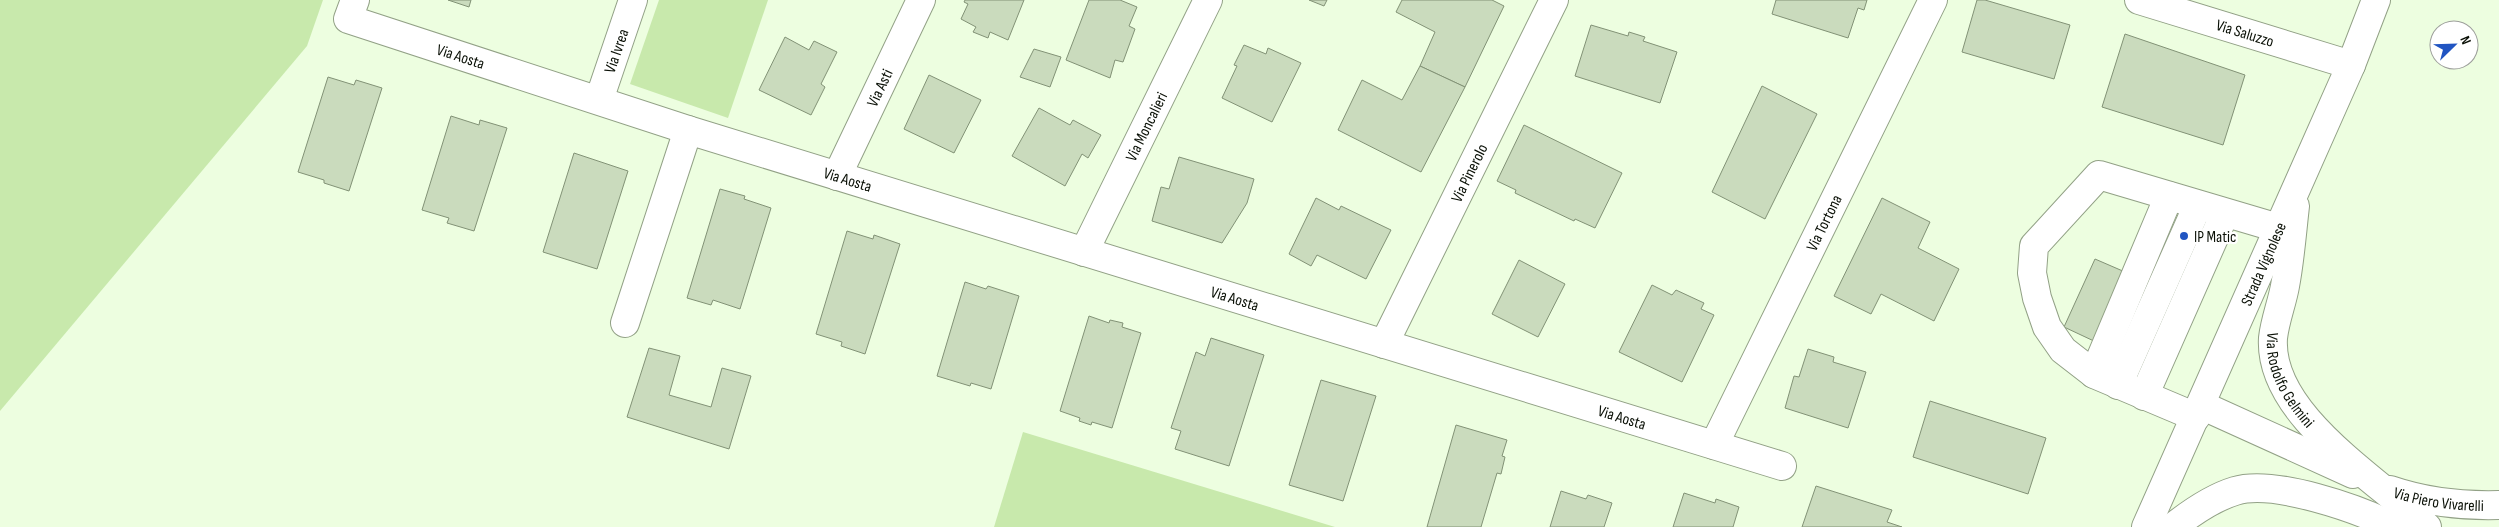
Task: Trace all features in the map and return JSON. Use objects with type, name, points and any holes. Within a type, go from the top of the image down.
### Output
[{"type":"street","name":"Via Ivrea","points":[[599,100],[633,0]]},
{"type":"street","name":"Via Asti","points":[[836,176],[921,0]]},
{"type":"street","name":"Via Moncalieri","points":[[1084,252],[1208,0]]},
{"type":"street","name":"Via Pinerolo","points":[[1384,344],[1554,0]]},
{"type":"street","name":"Via Tortona","points":[[1714,445],[1932,0]]},
{"type":"street","name":"Via Saluzzo","points":[[2139,0],[2350,65]]},
{"type":"street","name":"Strada Vignolese","points":[[2146,527],[2199,411],[2350,65],[2376,0]]},
{"type":"street","name":"Via Aosta","points":[[352,9],[599,100],[688,130],[1782,466]]},
{"type":"street","points":[[625,323],[688,130]]},
{"type":"street","name":"Via Rodolfo Gelmini","points":[[2278,228],[2099,175],[2088,173],[2076,175],[2045,208],[2040,219],[2034,246],[2032,273],[2046,327],[2063,350],[2094,374],[2144,396],[2199,411],[2380,486]]},
{"type":"street","name":"Via Rodolfo Gelmini","points":[[2298,182],[2285,286],[2273,339],[2278,373],[2285,390],[2300,410],[2352,465],[2380,486],[2427,527]]},
{"type":"street","points":[[2094,374],[2169,196]]},
{"type":"street","points":[[2118,385],[2198,205]]},
{"type":"street","points":[[2144,396],[2225,213]]},
{"type":"street","name":"Via Piero Vivarelli","points":[[2380,486],[2426,500],[2471,506],[2499,506]]},
{"type":"street","points":[[2172,527],[2207,503],[2236,490],[2250,488],[2291,491],[2380,520],[2394,527]]},
{"type":"green space","points":[[0,0],[323,0],[307,46],[0,411]]},
{"type":"green space","points":[[659,0],[768,0],[728,118],[630,84]]},
{"type":"green space","points":[[1023,432],[1335,527],[994,527]]},
{"type":"building","points":[[448,0],[471,0],[469,7]]},
{"type":"building","points":[[965,0],[1024,0],[1008,40],[990,32],[988,38],[973,32],[976,27],[961,19],[968,4],[964,2]]},
{"type":"building","points":[[1089,0],[1120,0],[1137,7],[1129,26],[1135,29],[1123,62],[1115,60],[1110,78],[1066,60]]},
{"type":"building","points":[[1309,0],[1327,0],[1324,6]]},
{"type":"building","points":[[1402,0],[1492,0],[1504,6],[1465,87],[1420,66],[1435,32],[1396,12]]},
{"type":"building","points":[[1776,0],[1867,0],[1864,10],[1858,8],[1848,38],[1772,14]]},
{"type":"building","points":[[1977,0],[1985,0],[2070,25],[2054,79],[1962,52]]},
{"type":"building","points":[[1591,25],[1628,36],[1629,32],[1645,37],[1643,41],[1677,52],[1660,103],[1575,76]]},
{"type":"building","points":[[2125,34],[2245,75],[2223,145],[2102,107]]},
{"type":"building","points":[[785,37],[809,50],[814,41],[837,52],[821,84],[825,87],[811,115],[759,90]]},
{"type":"building","points":[[1244,45],[1266,54],[1268,48],[1301,63],[1272,122],[1222,98],[1237,66],[1234,65]]},
{"type":"building","points":[[1034,49],[1061,57],[1050,87],[1020,77]]},
{"type":"building","points":[[1420,66],[1465,87],[1421,172],[1338,130],[1362,80],[1402,100]]},
{"type":"building","points":[[929,75],[981,100],[954,153],[904,129]]},
{"type":"building","points":[[328,77],[354,85],[356,80],[382,88],[349,191],[324,183],[324,180],[298,172]]},
{"type":"building","points":[[1762,86],[1817,114],[1765,219],[1712,192]]},
{"type":"building","points":[[1039,108],[1070,125],[1073,120],[1101,135],[1088,158],[1082,154],[1065,186],[1012,156]]},
{"type":"building","points":[[451,116],[479,125],[480,120],[507,128],[474,231],[447,223],[449,218],[422,210]]},
{"type":"building","points":[[1524,125],[1622,173],[1595,228],[1575,219],[1574,221],[1515,193],[1516,190],[1497,181]]},
{"type":"building","points":[[574,153],[628,171],[597,269],[543,252]]},
{"type":"building","points":[[1179,157],[1254,179],[1247,203],[1222,243],[1152,221],[1161,187],[1169,189]]},
{"type":"building","points":[[720,189],[745,196],[744,199],[771,208],[740,309],[713,300],[711,305],[687,298]]},
{"type":"building","points":[[1316,198],[1339,210],[1341,206],[1391,230],[1366,279],[1317,255],[1311,266],[1289,254]]},
{"type":"building","points":[[1882,198],[1930,222],[1918,248],[1959,269],[1934,321],[1881,294],[1871,314],[1834,296]]},
{"type":"building","points":[[847,231],[873,239],[874,235],[900,244],[865,354],[841,346],[842,342],[816,334]]},
{"type":"building","points":[[2095,259],[2132,275],[2096,342],[2064,327]]},
{"type":"building","points":[[1519,260],[1565,284],[1538,337],[1492,314]]},
{"type":"building","points":[[965,282],[986,289],[988,286],[1019,296],[991,389],[971,383],[970,386],[937,376]]},
{"type":"building","points":[[1652,285],[1672,295],[1676,290],[1704,303],[1701,309],[1714,315],[1682,382],[1619,352]]},
{"type":"building","points":[[1089,316],[1109,323],[1110,320],[1123,323],[1122,327],[1141,333],[1112,428],[1092,422],[1091,425],[1079,421],[1080,418],[1060,411]]},
{"type":"building","points":[[1211,338],[1264,355],[1229,466],[1175,449],[1181,431],[1171,428],[1196,352],[1205,356]]},
{"type":"building","points":[[649,348],[680,356],[669,395],[711,407],[722,368],[751,376],[729,449],[627,417]]},
{"type":"building","points":[[1808,349],[1834,357],[1833,362],[1866,372],[1848,428],[1785,408],[1794,376],[1799,377]]},
{"type":"building","points":[[1321,380],[1376,396],[1343,501],[1289,485]]},
{"type":"building","points":[[1930,401],[2046,438],[2028,494],[1913,457]]},
{"type":"building","points":[[1456,425],[1507,440],[1502,456],[1505,457],[1501,474],[1497,473],[1481,527],[1427,527]]},
{"type":"building","points":[[1816,486],[1892,510],[1887,522],[1902,527],[1802,527]]},
{"type":"building","points":[[1561,491],[1586,499],[1588,495],[1612,503],[1604,527],[1550,527]]},
{"type":"building","points":[[1684,493],[1715,503],[1716,499],[1739,507],[1733,527],[1673,527]]},
{"type":"place","name":"IP Matic","points":[[2184,236]]}]
